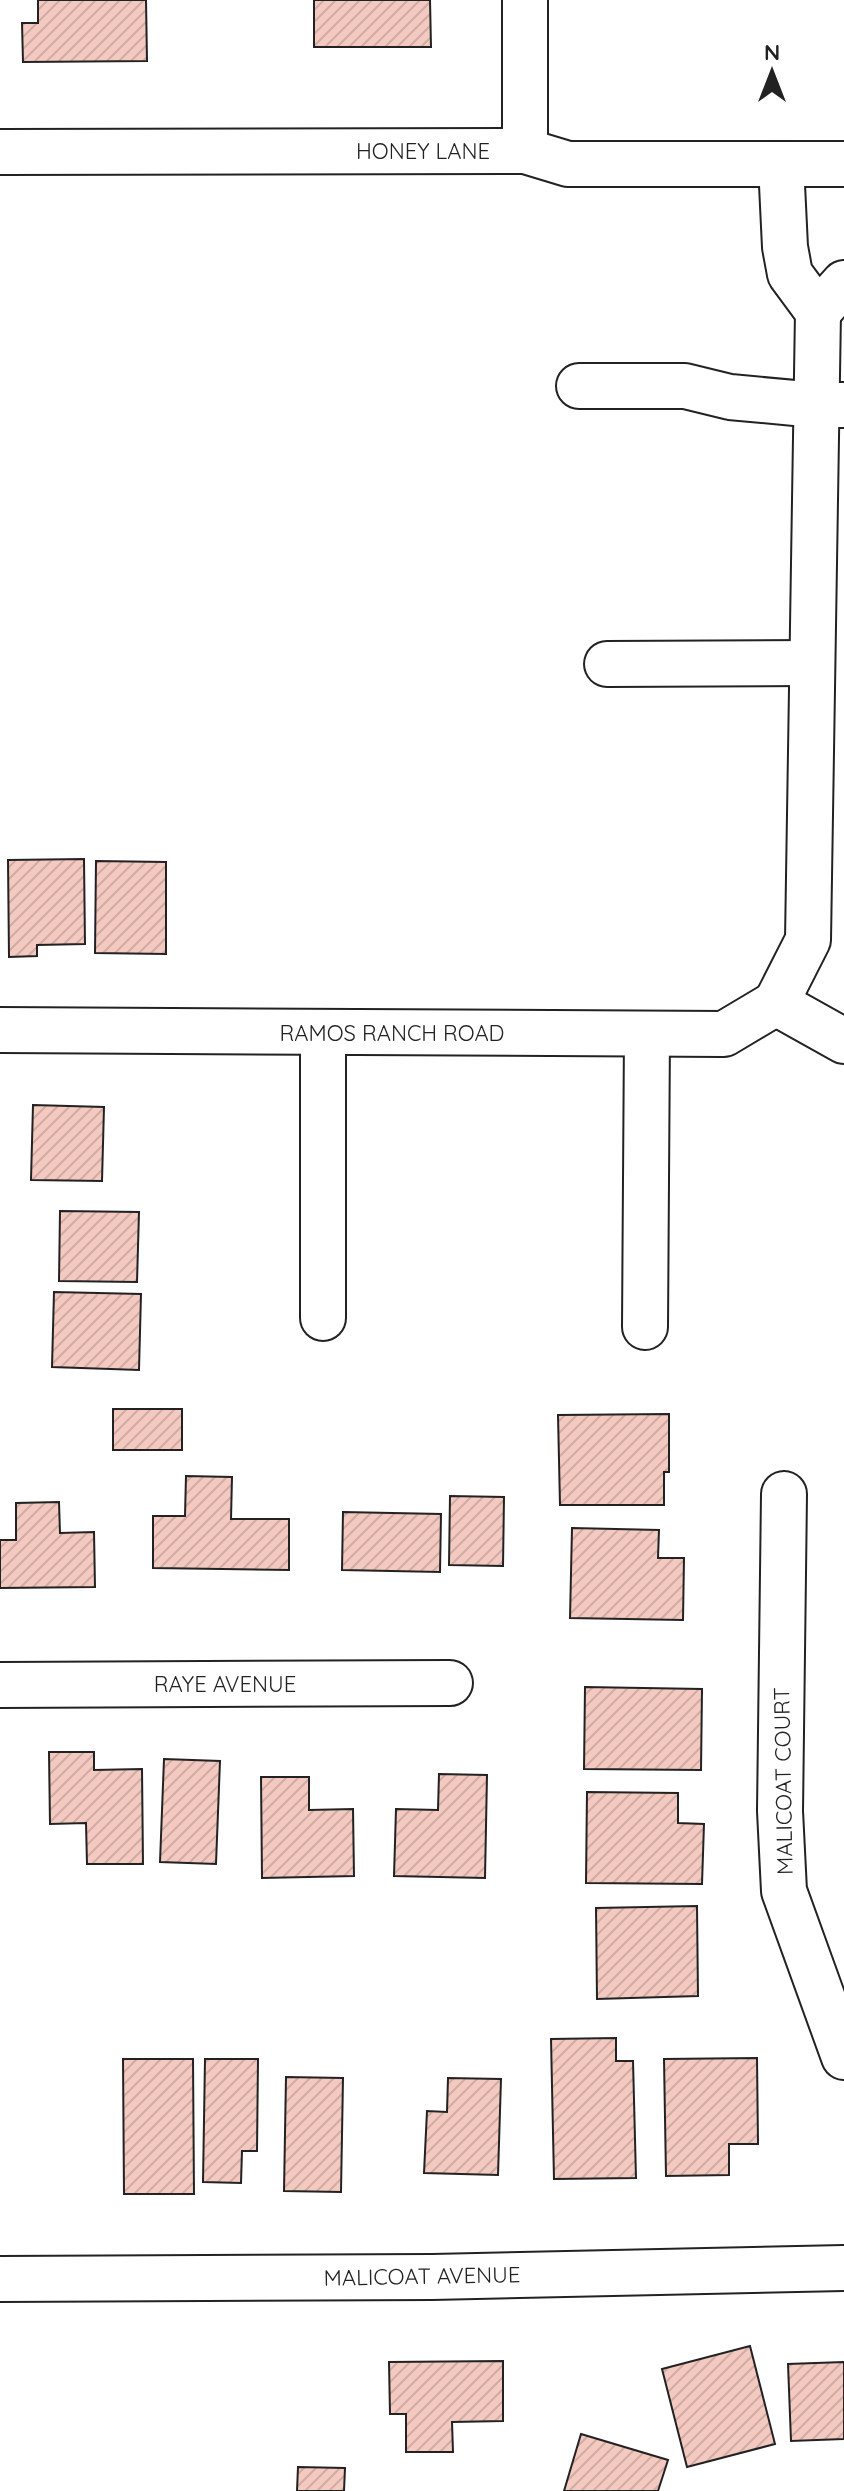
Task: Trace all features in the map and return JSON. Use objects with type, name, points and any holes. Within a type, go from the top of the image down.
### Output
[{"type":"street","points":[[525,0],[525,151]]},
{"type":"street","name":"HONEY LANE","points":[[0,152],[525,151],[568,164],[844,164]]},
{"type":"street","points":[[781,164],[785,247],[790,274],[831,298],[830,405],[812,663],[827,729],[808,940],[776,1003],[844,1041]]},
{"type":"street","points":[[579,386],[685,386],[730,397],[830,405]]},
{"type":"street","points":[[607,664],[812,663]]},
{"type":"street","name":"RAMOS RANCH ROAD","points":[[0,1030],[724,1034],[776,1003]]},
{"type":"street","points":[[323,1032],[323,1318]]},
{"type":"street","points":[[645,1327],[647,1034]]},
{"type":"street","name":"MALICOAT COURT","points":[[784,1494],[780,1811],[784,1891],[844,2057]]},
{"type":"street","name":"RAYE AVENUE","points":[[0,1685],[450,1683]]},
{"type":"street","name":"MALICOAT AVENUE","points":[[0,2279],[432,2277],[844,2268]]},
{"type":"building","points":[[38,0],[146,0],[147,61],[23,62],[22,23],[38,23]]},
{"type":"building","points":[[314,0],[430,0],[431,47],[314,47]]},
{"type":"building","points":[[84,859],[85,944],[37,945],[37,956],[9,957],[8,860]]},
{"type":"building","points":[[96,861],[166,862],[166,954],[95,953]]},
{"type":"building","points":[[33,1105],[104,1107],[102,1181],[31,1180]]},
{"type":"building","points":[[60,1211],[139,1212],[137,1282],[59,1281]]},
{"type":"building","points":[[54,1292],[141,1294],[139,1370],[52,1367]]},
{"type":"building","points":[[113,1409],[182,1409],[182,1450],[113,1450]]},
{"type":"building","points":[[669,1414],[669,1472],[664,1472],[664,1505],[560,1505],[558,1415]]},
{"type":"building","points":[[186,1476],[232,1477],[231,1519],[289,1519],[289,1570],[153,1568],[153,1516],[185,1516]]},
{"type":"building","points":[[450,1496],[504,1497],[503,1566],[449,1565]]},
{"type":"building","points":[[59,1502],[60,1533],[94,1532],[95,1587],[0,1588],[0,1540],[16,1540],[16,1503]]},
{"type":"building","points":[[343,1512],[441,1514],[440,1572],[342,1570]]},
{"type":"building","points":[[572,1528],[659,1530],[658,1558],[684,1558],[683,1620],[570,1618]]},
{"type":"building","points":[[585,1687],[702,1689],[701,1770],[584,1769]]},
{"type":"building","points":[[49,1752],[94,1752],[94,1770],[142,1769],[143,1864],[87,1864],[86,1823],[50,1824]]},
{"type":"building","points":[[164,1759],[220,1761],[216,1864],[160,1862]]},
{"type":"building","points":[[439,1774],[487,1775],[485,1878],[394,1876],[396,1809],[438,1810]]},
{"type":"building","points":[[261,1777],[309,1777],[309,1810],[353,1809],[354,1876],[262,1878]]},
{"type":"building","points":[[587,1792],[678,1793],[678,1823],[704,1824],[702,1884],[586,1883]]},
{"type":"building","points":[[697,1906],[698,1996],[597,1999],[596,1908]]},
{"type":"building","points":[[616,2038],[616,2061],[633,2061],[636,2178],[554,2179],[551,2039]]},
{"type":"building","points":[[757,2058],[758,2144],[729,2144],[729,2175],[666,2176],[664,2059]]},
{"type":"building","points":[[123,2059],[193,2059],[194,2194],[124,2194]]},
{"type":"building","points":[[205,2059],[258,2059],[257,2151],[242,2151],[241,2183],[203,2182]]},
{"type":"building","points":[[286,2077],[343,2078],[341,2192],[284,2191]]},
{"type":"building","points":[[448,2078],[501,2079],[498,2175],[424,2173],[427,2111],[447,2112]]},
{"type":"building","points":[[750,2346],[775,2444],[687,2467],[662,2369]]},
{"type":"building","points":[[503,2361],[503,2421],[452,2422],[453,2452],[406,2452],[406,2414],[390,2414],[389,2362]]},
{"type":"building","points":[[844,2362],[844,2439],[791,2441],[788,2364]]},
{"type":"building","points":[[581,2434],[668,2460],[658,2491],[564,2491]]},
{"type":"building","points":[[298,2467],[345,2468],[344,2491],[297,2491]]}]
